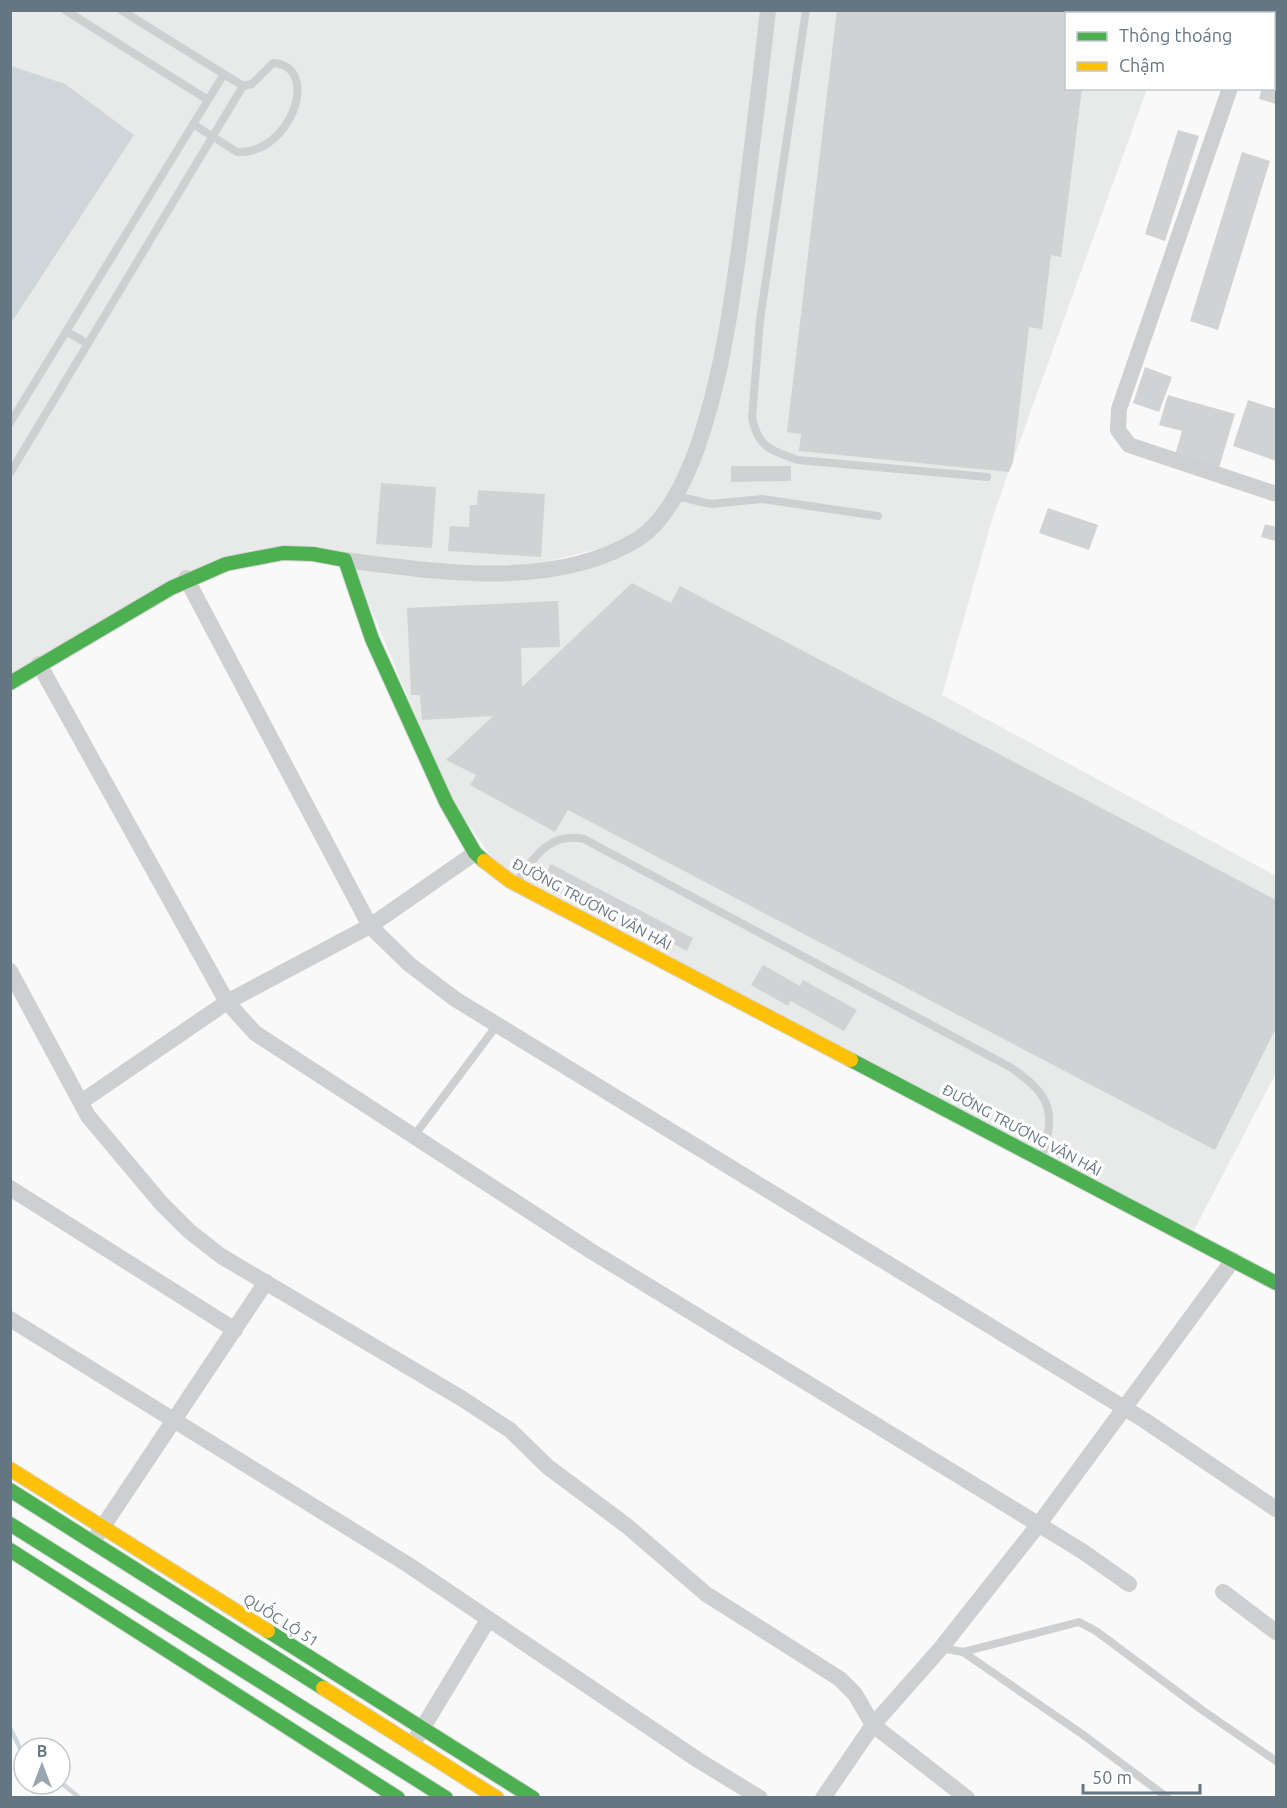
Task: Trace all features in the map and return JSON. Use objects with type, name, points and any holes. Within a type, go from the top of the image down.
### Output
[{"type":"main road","points":[[10,683],[186,578],[252,555],[318,552],[345,560]]},
{"type":"main road","name":"ĐƯỜNG TRƯƠNG VĂN HẢI","points":[[345,560],[372,639],[446,802],[475,853],[514,884],[1276,1283]]},
{"type":"main road","name":"QUỐC LỘ 51","points":[[10,1469],[533,1797]]},
{"type":"main road","points":[[10,1490],[497,1797]]},
{"type":"main road","points":[[10,1524],[446,1797]]},
{"type":"main road","points":[[10,1550],[398,1797]]},
{"type":"street","points":[[345,560],[420,570],[521,574],[579,562],[617,551],[640,537],[661,518],[676,496],[704,428],[725,337],[768,10]]},
{"type":"street","points":[[1229,90],[1119,409],[1118,430],[1129,445],[1276,494]]},
{"type":"street","points":[[186,578],[370,926],[424,976],[497,1025],[592,1080],[1126,1409],[1276,1509]]},
{"type":"street","points":[[39,664],[227,1002],[255,1034],[591,1251],[1039,1524],[1129,1584]]},
{"type":"street","points":[[81,1102],[227,1002],[370,926],[475,853]]},
{"type":"street","points":[[10,971],[88,1116],[134,1174],[189,1231],[221,1256],[461,1398],[510,1430],[548,1467],[627,1526],[706,1594],[840,1679],[855,1694],[873,1725],[967,1797]]},
{"type":"street","points":[[10,1188],[235,1330]]},
{"type":"street","points":[[824,1797],[873,1725],[941,1648],[1039,1524],[1126,1409],[1233,1260]]},
{"type":"street","points":[[92,1541],[266,1282]]},
{"type":"street","points":[[10,1319],[407,1564],[488,1620],[760,1797]]},
{"type":"street","points":[[1223,1592],[1276,1632]]},
{"type":"street","points":[[413,1745],[488,1620]]},
{"type":"street","points":[[415,1797],[426,1784]]},
{"type":"lane","points":[[65,10],[77,13],[208,100]]},
{"type":"lane","points":[[121,10],[243,86],[252,84],[273,63],[284,64],[295,73],[297,81],[292,117],[282,133],[267,145],[247,152],[237,152],[193,124]]},
{"type":"lane","points":[[807,10],[760,320],[752,418],[755,430],[760,441],[769,450],[798,460],[987,477]]},
{"type":"lane","points":[[10,423],[224,74]]},
{"type":"lane","points":[[10,473],[243,86]]},
{"type":"lane","points":[[66,331],[88,344]]},
{"type":"lane","points":[[676,496],[711,504],[762,499],[878,516]]},
{"type":"lane","points":[[514,884],[539,851],[550,843],[568,837],[584,839],[1010,1066],[1035,1084],[1046,1103],[1050,1116],[1050,1132],[1041,1159]]},
{"type":"lane","points":[[414,1136],[497,1025]]},
{"type":"lane","points":[[963,1652],[1079,1622],[1096,1631],[1202,1710],[1276,1761]]},
{"type":"lane","points":[[941,1648],[963,1652],[1168,1797]]},
{"type":"shaded area","points":[[11,11],[763,11],[720,336],[699,426],[670,494],[656,515],[637,532],[614,545],[522,568],[493,568],[251,550],[11,676]]},
{"type":"shaded area","points":[[774,11],[1174,11],[1065,12],[1065,90],[1147,90],[994,513],[942,695],[1276,876],[1276,1073],[1193,1232],[497,865],[451,800],[353,566],[494,579],[645,541],[709,430]]},
{"type":"shaded area","points":[[11,66],[65,84],[134,135],[11,323]]},
{"type":"building","points":[[837,10],[1091,10],[1091,12],[1065,12],[1065,90],[1082,90],[1061,257],[1051,255],[1042,329],[1029,327],[1013,462],[1009,472],[799,451],[801,434],[787,432]]},
{"type":"building","points":[[1275,46],[1276,104],[1259,99],[1261,90],[1275,90]]},
{"type":"building","points":[[1178,130],[1199,136],[1165,241],[1145,234]]},
{"type":"building","points":[[1242,152],[1270,161],[1218,330],[1190,321]]},
{"type":"building","points":[[1145,367],[1172,377],[1159,412],[1133,403]]},
{"type":"building","points":[[1168,395],[1235,414],[1219,468],[1175,455],[1182,431],[1159,425]]},
{"type":"building","points":[[1248,400],[1276,409],[1276,461],[1233,446]]},
{"type":"building","points":[[731,466],[791,466],[791,481],[731,482]]},
{"type":"building","points":[[381,483],[436,487],[432,548],[376,544]]},
{"type":"building","points":[[478,490],[545,494],[541,557],[448,551],[450,526],[469,527],[470,505],[477,505]]},
{"type":"building","points":[[1048,508],[1098,525],[1089,550],[1039,533]]},
{"type":"building","points":[[1265,524],[1276,527],[1276,541],[1261,537]]},
{"type":"building","points":[[632,583],[671,603],[680,586],[1276,900],[1276,1028],[1215,1150],[568,810],[555,832],[470,785],[476,775],[446,760],[493,716],[422,720],[420,695],[411,695],[407,608],[558,601],[560,647],[521,648],[522,687]]},
{"type":"building","points":[[551,864],[693,938],[687,951],[544,877]]},
{"type":"building","points":[[763,965],[800,986],[803,980],[857,1010],[844,1031],[791,1001],[788,1006],[751,985]]},
{"type":"waterway","points":[[10,1728],[14,1736]]},
{"type":"waterway","points":[[72,1792],[80,1798]]},
{"type":"traffic: fast","points":[[10,683],[171,588],[226,564],[283,553],[313,554],[345,560],[372,639],[446,802],[475,853],[484,861]]},
{"type":"traffic: fast","points":[[851,1060],[1276,1283]]},
{"type":"traffic: fast","points":[[10,1490],[323,1688]]},
{"type":"traffic: fast","points":[[10,1524],[446,1798]]},
{"type":"traffic: fast","points":[[10,1550],[398,1798]]},
{"type":"traffic: fast","points":[[268,1631],[533,1798]]},
{"type":"traffic: slow","points":[[484,861],[510,881],[851,1060]]},
{"type":"traffic: slow","points":[[10,1469],[268,1631]]},
{"type":"traffic: slow","points":[[323,1688],[497,1798]]}]
